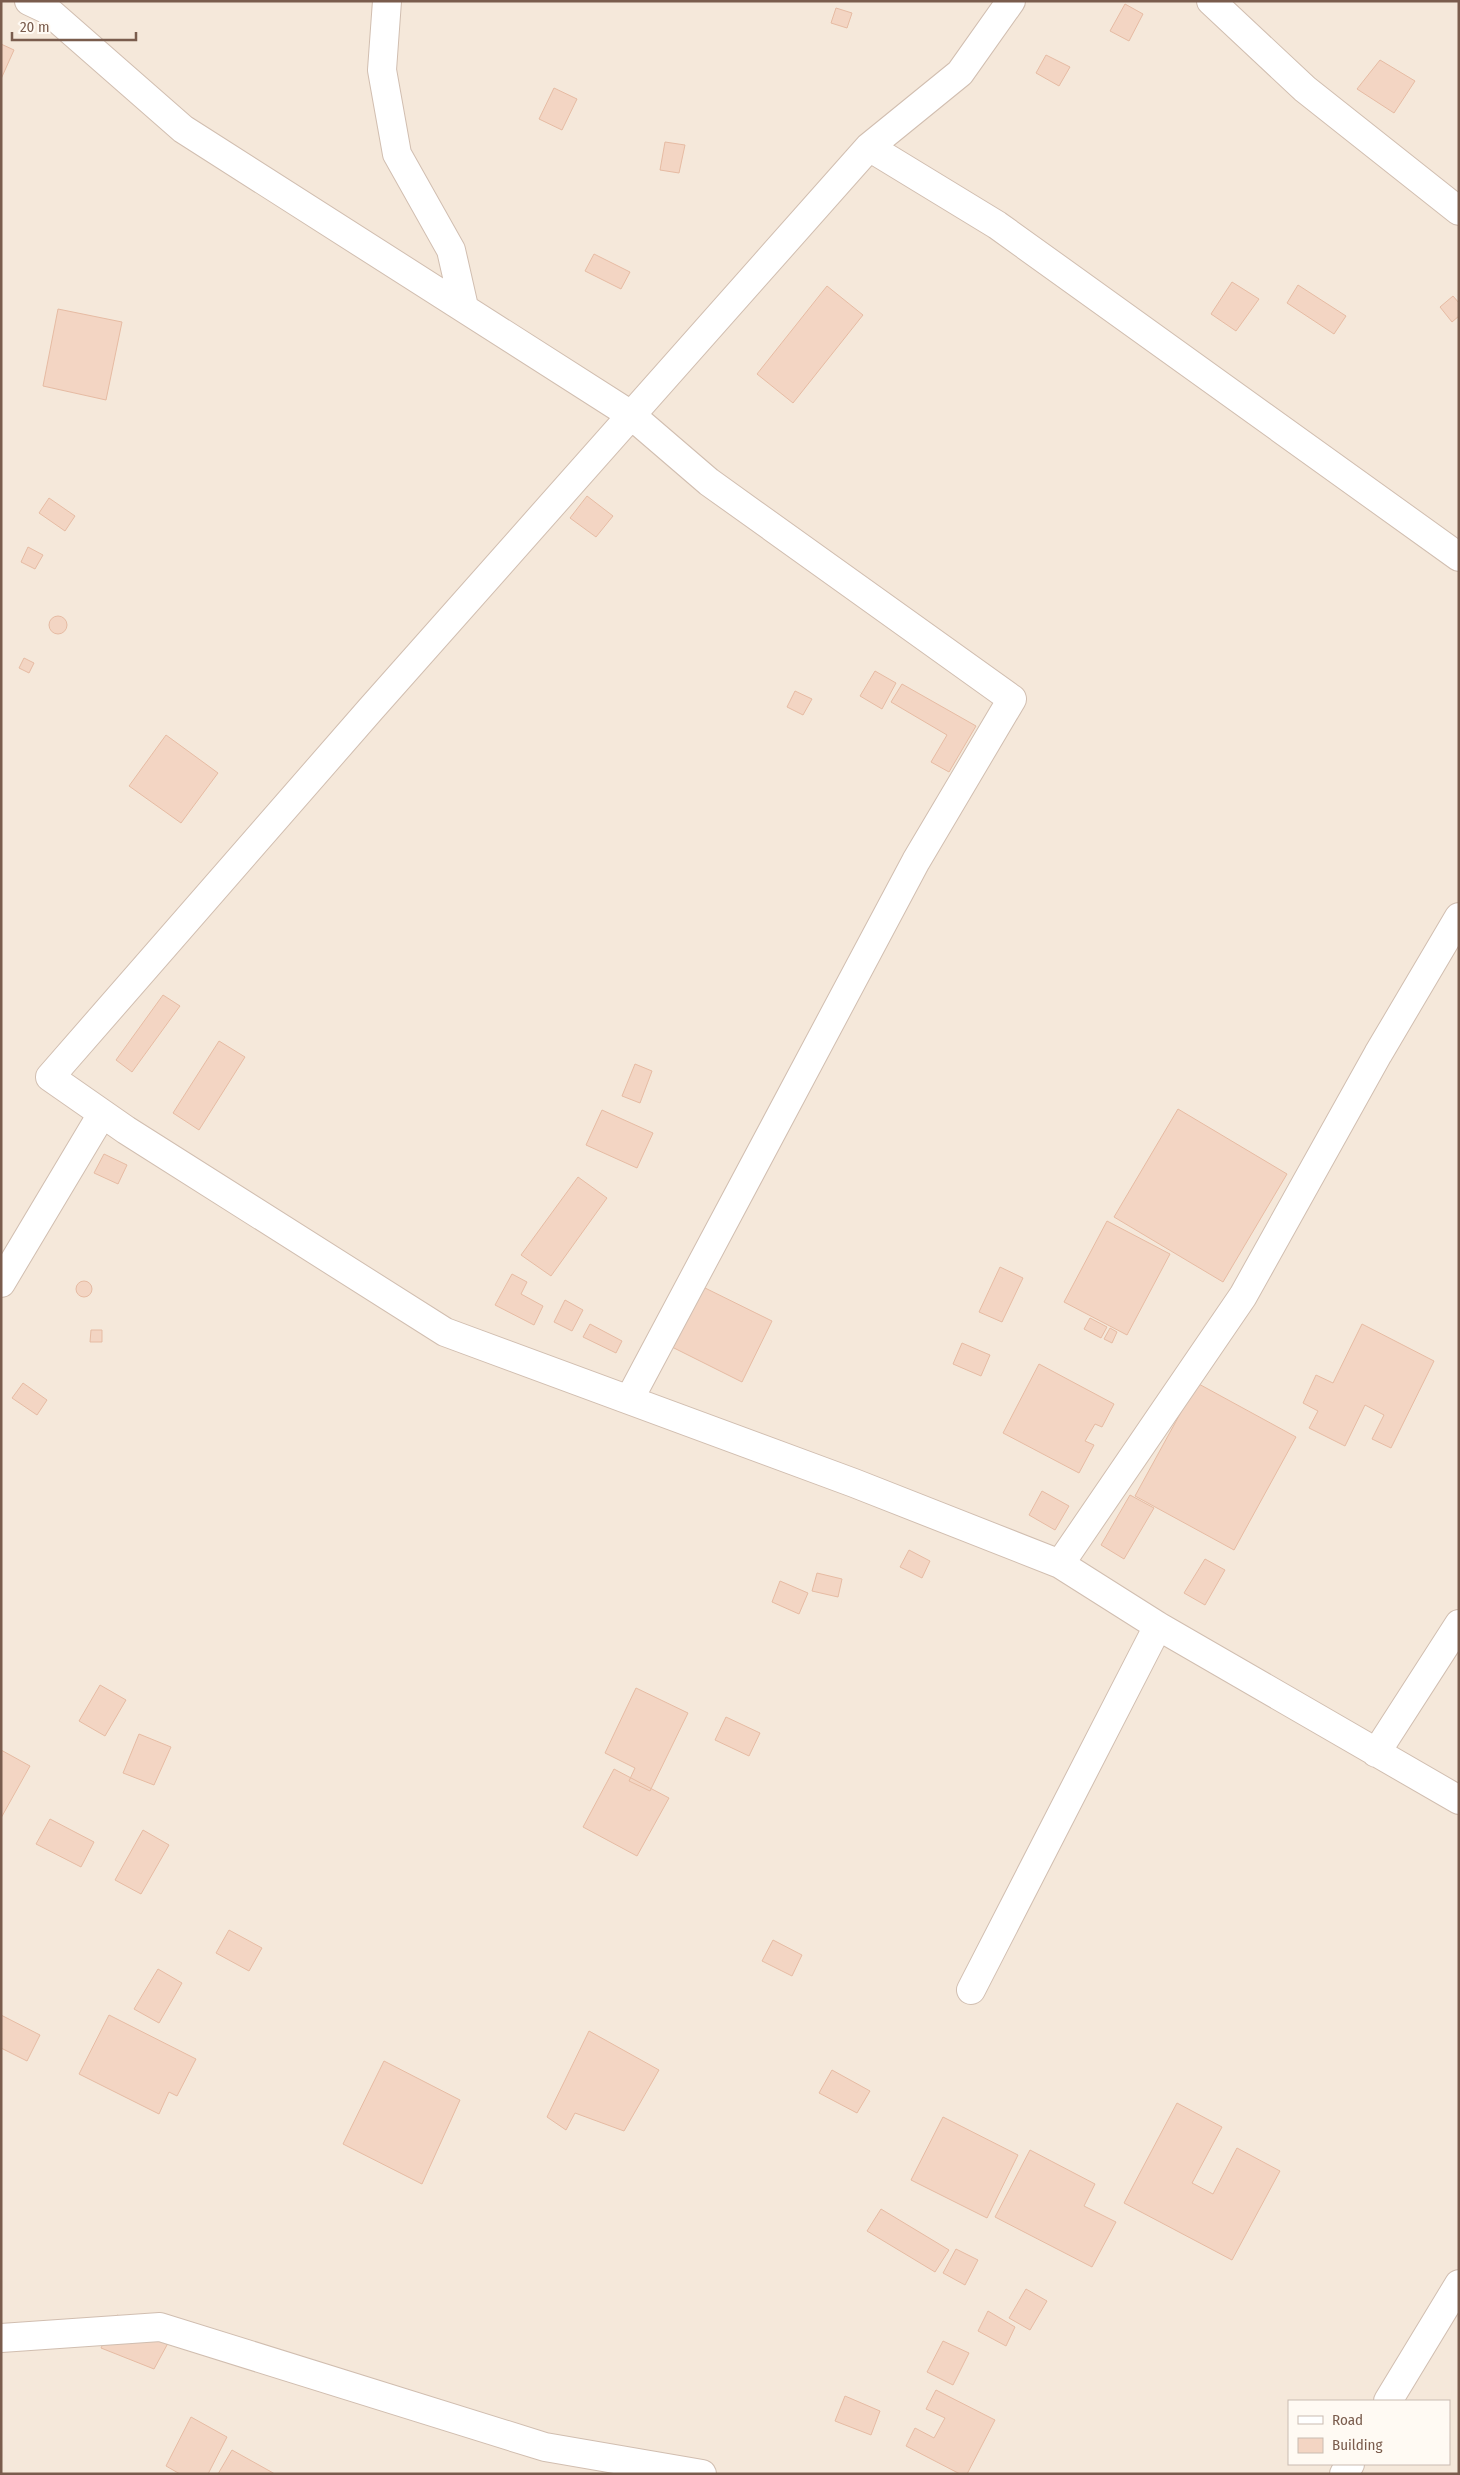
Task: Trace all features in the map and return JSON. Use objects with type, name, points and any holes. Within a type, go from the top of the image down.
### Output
[{"type":"street","points":[[29,1],[46,9],[183,129],[631,415],[708,482],[1012,699],[916,861],[629,1400]]},
{"type":"street","points":[[387,1],[382,70],[397,154],[452,250],[464,307]]},
{"type":"street","points":[[1010,1],[960,73],[869,148],[370,710],[50,1078],[102,1114],[445,1332],[854,1484],[1060,1564],[1158,1626],[1459,1800]]},
{"type":"street","points":[[1211,1],[1305,89],[1459,211]]},
{"type":"street","points":[[869,148],[997,225],[1459,557]]},
{"type":"street","points":[[1060,1564],[1243,1296],[1378,1054],[1459,917]]},
{"type":"street","points":[[1,1283],[102,1114]]},
{"type":"street","points":[[1376,1752],[1459,1624]]},
{"type":"street","points":[[971,1990],[1158,1626]]},
{"type":"street","points":[[1389,2400],[1459,2284]]},
{"type":"street","points":[[1,2338],[160,2327],[545,2447],[702,2474]]},
{"type":"shaded area","points":[[1,1],[1459,1],[1459,2474],[1,2474]]},
{"type":"building","points":[[1125,4],[1143,14],[1129,41],[1110,31]]},
{"type":"building","points":[[836,8],[852,13],[847,28],[831,23]]},
{"type":"building","points":[[1,44],[14,50],[1,79]]},
{"type":"building","points":[[1046,55],[1070,67],[1059,86],[1036,73]]},
{"type":"building","points":[[1380,60],[1415,81],[1394,113],[1357,89]]},
{"type":"building","points":[[554,88],[577,99],[562,130],[539,119]]},
{"type":"building","points":[[665,142],[685,145],[679,173],[660,170]]},
{"type":"building","points":[[594,254],[630,272],[621,289],[585,271]]},
{"type":"building","points":[[1232,282],[1259,299],[1236,331],[1211,314]]},
{"type":"building","points":[[1298,285],[1346,316],[1334,334],[1287,303]]},
{"type":"building","points":[[827,286],[863,315],[793,403],[757,374]]},
{"type":"building","points":[[1453,296],[1459,303],[1459,316],[1452,322],[1440,307]]},
{"type":"building","points":[[58,309],[122,322],[106,400],[43,386]]},
{"type":"building","points":[[587,496],[613,516],[596,537],[570,518]]},
{"type":"building","points":[[49,498],[75,516],[65,531],[39,513]]},
{"type":"building","points":[[28,547],[43,555],[35,569],[21,562]]},
{"type":"building","points":[[54,616],[62,616],[67,621],[65,632],[54,634],[49,629],[49,621]]},
{"type":"building","points":[[24,658],[34,663],[29,673],[19,668]]},
{"type":"building","points":[[875,671],[896,683],[882,709],[860,696]]},
{"type":"building","points":[[902,684],[976,726],[949,772],[931,762],[947,735],[891,702]]},
{"type":"building","points":[[795,691],[812,699],[803,715],[787,707]]},
{"type":"building","points":[[166,735],[218,773],[181,823],[129,786]]},
{"type":"building","points":[[163,995],[180,1006],[132,1072],[116,1060]]},
{"type":"building","points":[[219,1041],[245,1057],[199,1130],[173,1113]]},
{"type":"building","points":[[635,1064],[652,1071],[640,1103],[622,1096]]},
{"type":"building","points":[[1178,1109],[1287,1174],[1223,1282],[1114,1217]]},
{"type":"building","points":[[602,1110],[653,1133],[637,1168],[586,1145]]},
{"type":"building","points":[[104,1154],[127,1165],[118,1184],[94,1173]]},
{"type":"building","points":[[578,1177],[607,1198],[551,1276],[521,1255]]},
{"type":"building","points":[[1107,1221],[1170,1254],[1127,1335],[1064,1302]]},
{"type":"building","points":[[1000,1267],[1023,1278],[1002,1322],[979,1312]]},
{"type":"building","points":[[512,1274],[527,1282],[521,1294],[543,1306],[534,1325],[495,1305]]},
{"type":"building","points":[[84,1281],[90,1283],[92,1289],[90,1295],[84,1297],[78,1295],[76,1289],[78,1283]]},
{"type":"building","points":[[701,1286],[772,1321],[742,1382],[670,1346]]},
{"type":"building","points":[[565,1300],[583,1310],[572,1331],[554,1322]]},
{"type":"building","points":[[1090,1318],[1107,1327],[1101,1338],[1084,1329]]},
{"type":"building","points":[[590,1324],[622,1341],[616,1353],[583,1337]]},
{"type":"building","points":[[1362,1324],[1434,1361],[1391,1448],[1372,1439],[1384,1415],[1365,1405],[1345,1446],[1309,1428],[1318,1411],[1303,1403],[1316,1375],[1333,1383]]},
{"type":"building","points":[[1110,1328],[1117,1332],[1112,1343],[1104,1339]]},
{"type":"building","points":[[91,1330],[102,1330],[102,1342],[90,1342]]},
{"type":"building","points":[[962,1343],[990,1355],[981,1376],[953,1364]]},
{"type":"building","points":[[1039,1364],[1114,1404],[1102,1427],[1095,1424],[1085,1441],[1094,1445],[1079,1473],[1003,1433]]},
{"type":"building","points":[[23,1383],[47,1400],[37,1415],[12,1398]]},
{"type":"building","points":[[1197,1383],[1296,1437],[1234,1550],[1135,1496]]},
{"type":"building","points":[[1042,1491],[1069,1506],[1055,1530],[1029,1515]]},
{"type":"building","points":[[1130,1495],[1154,1508],[1124,1559],[1101,1545]]},
{"type":"building","points":[[909,1550],[930,1561],[922,1578],[900,1567]]},
{"type":"building","points":[[1205,1559],[1225,1570],[1205,1605],[1184,1593]]},
{"type":"building","points":[[817,1573],[842,1579],[838,1597],[812,1591]]},
{"type":"building","points":[[780,1581],[808,1593],[799,1614],[772,1602]]},
{"type":"building","points":[[100,1685],[126,1700],[105,1736],[79,1721]]},
{"type":"building","points":[[636,1688],[688,1713],[650,1791],[629,1781],[635,1768],[605,1753]]},
{"type":"building","points":[[726,1717],[760,1733],[749,1756],[715,1740]]},
{"type":"building","points":[[139,1734],[171,1747],[154,1785],[123,1773]]},
{"type":"building","points":[[1,1750],[30,1766],[1,1818]]},
{"type":"building","points":[[614,1769],[669,1798],[637,1856],[583,1827]]},
{"type":"building","points":[[50,1819],[94,1842],[81,1867],[36,1844]]},
{"type":"building","points":[[143,1830],[169,1845],[141,1894],[115,1880]]},
{"type":"building","points":[[229,1930],[262,1948],[249,1971],[216,1953]]},
{"type":"building","points":[[773,1940],[802,1955],[792,1976],[762,1961]]},
{"type":"building","points":[[158,1969],[182,1983],[159,2023],[134,2009]]},
{"type":"building","points":[[1,2015],[40,2035],[27,2061],[1,2048]]},
{"type":"building","points":[[109,2015],[196,2059],[177,2096],[169,2092],[159,2114],[79,2074]]},
{"type":"building","points":[[589,2031],[659,2070],[624,2131],[575,2113],[566,2130],[547,2117]]},
{"type":"building","points":[[384,2061],[460,2100],[422,2184],[343,2144]]},
{"type":"building","points":[[832,2070],[870,2091],[857,2113],[819,2093]]},
{"type":"building","points":[[1177,2103],[1222,2127],[1192,2183],[1213,2194],[1237,2148],[1280,2171],[1232,2260],[1124,2203]]},
{"type":"building","points":[[943,2117],[1018,2155],[987,2218],[911,2180]]},
{"type":"building","points":[[1030,2150],[1095,2184],[1084,2206],[1116,2222],[1092,2267],[995,2217]]},
{"type":"building","points":[[881,2209],[949,2250],[935,2272],[867,2231]]},
{"type":"building","points":[[956,2249],[978,2260],[965,2285],[943,2273]]},
{"type":"building","points":[[1026,2289],[1047,2301],[1030,2330],[1009,2318]]},
{"type":"building","points":[[988,2311],[1015,2327],[1006,2346],[978,2331]]},
{"type":"building","points":[[117,2315],[174,2332],[154,2369],[101,2348]]},
{"type":"building","points":[[943,2341],[969,2353],[953,2385],[927,2372]]},
{"type":"building","points":[[936,2390],[995,2420],[967,2474],[960,2474],[906,2446],[915,2428],[934,2438],[945,2418],[926,2409]]},
{"type":"building","points":[[845,2396],[880,2411],[871,2435],[835,2421]]},
{"type":"building","points":[[191,2417],[227,2437],[208,2474],[180,2474],[166,2466]]},
{"type":"building","points":[[232,2450],[275,2474],[218,2474]]}]
